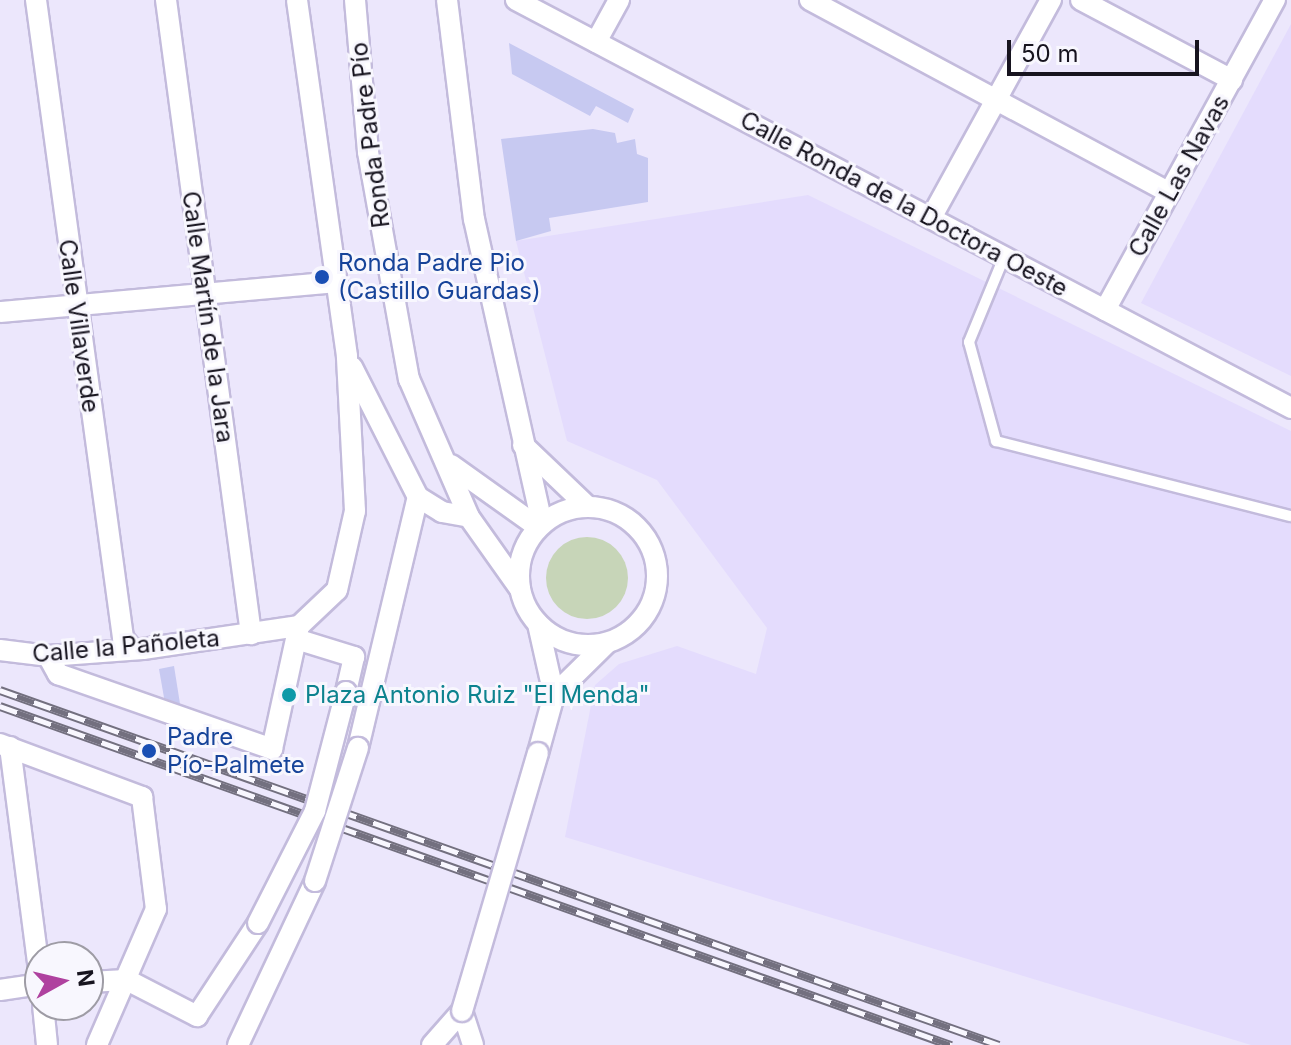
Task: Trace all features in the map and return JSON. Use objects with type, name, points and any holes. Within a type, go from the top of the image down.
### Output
[{"type":"street","name":"Calle Villaverde","points":[[36,0],[75,305],[123,638],[131,648]]},
{"type":"street","name":"Calle Martín de la Jara","points":[[166,0],[251,634]]},
{"type":"street","points":[[48,656],[58,674],[272,749],[297,633],[337,590],[348,557],[355,477],[347,356],[333,282],[297,0]]},
{"type":"street","name":"Ronda Padre Pío","points":[[355,0],[389,288],[409,379],[469,517],[520,589]]},
{"type":"street","points":[[432,1045],[462,1011],[554,695],[538,624],[520,589],[519,567],[540,525],[474,219],[447,0]]},
{"type":"street","name":"Calle Ronda de la Doctora Oeste","points":[[516,0],[1291,408]]},
{"type":"street","points":[[596,42],[619,0]]},
{"type":"street","points":[[810,0],[1170,193]]},
{"type":"street","points":[[931,218],[1051,0]]},
{"type":"street","points":[[1081,0],[1232,80]]},
{"type":"street","name":"Calle Las Navas","points":[[1105,310],[1275,0]]},
{"type":"street","points":[[0,312],[333,282]]},
{"type":"street","points":[[347,356],[418,497],[442,512],[469,517]]},
{"type":"street","points":[[520,442],[587,506],[626,517],[642,532],[657,570],[650,608],[607,643],[554,695]]},
{"type":"street","name":"Ronda Padre Pío","points":[[440,453],[470,485],[540,525]]},
{"type":"street","points":[[238,1045],[315,881],[358,748],[418,497]]},
{"type":"street","points":[[540,525],[587,506]]},
{"type":"street","points":[[538,624],[572,644],[607,643]]},
{"type":"street","points":[[104,981],[127,980],[197,1016],[258,923],[315,811],[356,648],[297,633],[251,634]]},
{"type":"street","name":"Calle la Pañoleta","points":[[0,650],[48,656],[251,634]]},
{"type":"street","points":[[34,941],[5,746],[142,797],[156,909],[97,1045]]},
{"type":"street","points":[[0,990],[24,985]]},
{"type":"street","points":[[462,1011],[473,1045]]},
{"type":"street","points":[[45,1021],[47,1045]]},
{"type":"lane","points":[[1004,257],[969,342],[996,441],[1291,516]]},
{"type":"shaded area","points":[[1291,24],[1291,376],[1141,303]]},
{"type":"shaded area","points":[[808,195],[1291,431],[1291,1045],[1251,1045],[565,837],[595,685],[619,664],[677,646],[756,674],[767,628],[657,480],[567,441],[516,241]]},
{"type":"green space","points":[[587,537],[603,540],[616,549],[625,562],[628,578],[625,594],[616,607],[603,616],[587,619],[571,616],[558,607],[549,594],[546,578],[549,562],[558,549],[571,540]]},
{"type":"building","points":[[509,43],[634,109],[628,123],[596,106],[590,116],[512,74]]},
{"type":"building","points":[[593,129],[615,133],[617,143],[635,139],[637,154],[648,158],[648,202],[549,218],[551,231],[516,241],[501,139]]},
{"type":"building","points":[[174,666],[181,710],[166,709],[159,669]]},
{"type":"railway","points":[[0,690],[999,1045]]},
{"type":"railway","points":[[0,706],[951,1045]]},
{"type":"place","name":"Ronda Padre Pio (Castillo Guardas)","points":[[322,277]]},
{"type":"place","name":"Plaza Antonio Ruiz \"El Menda\"","points":[[289,695]]},
{"type":"place","name":"Padre Pío-Palmete","points":[[149,751]]}]
